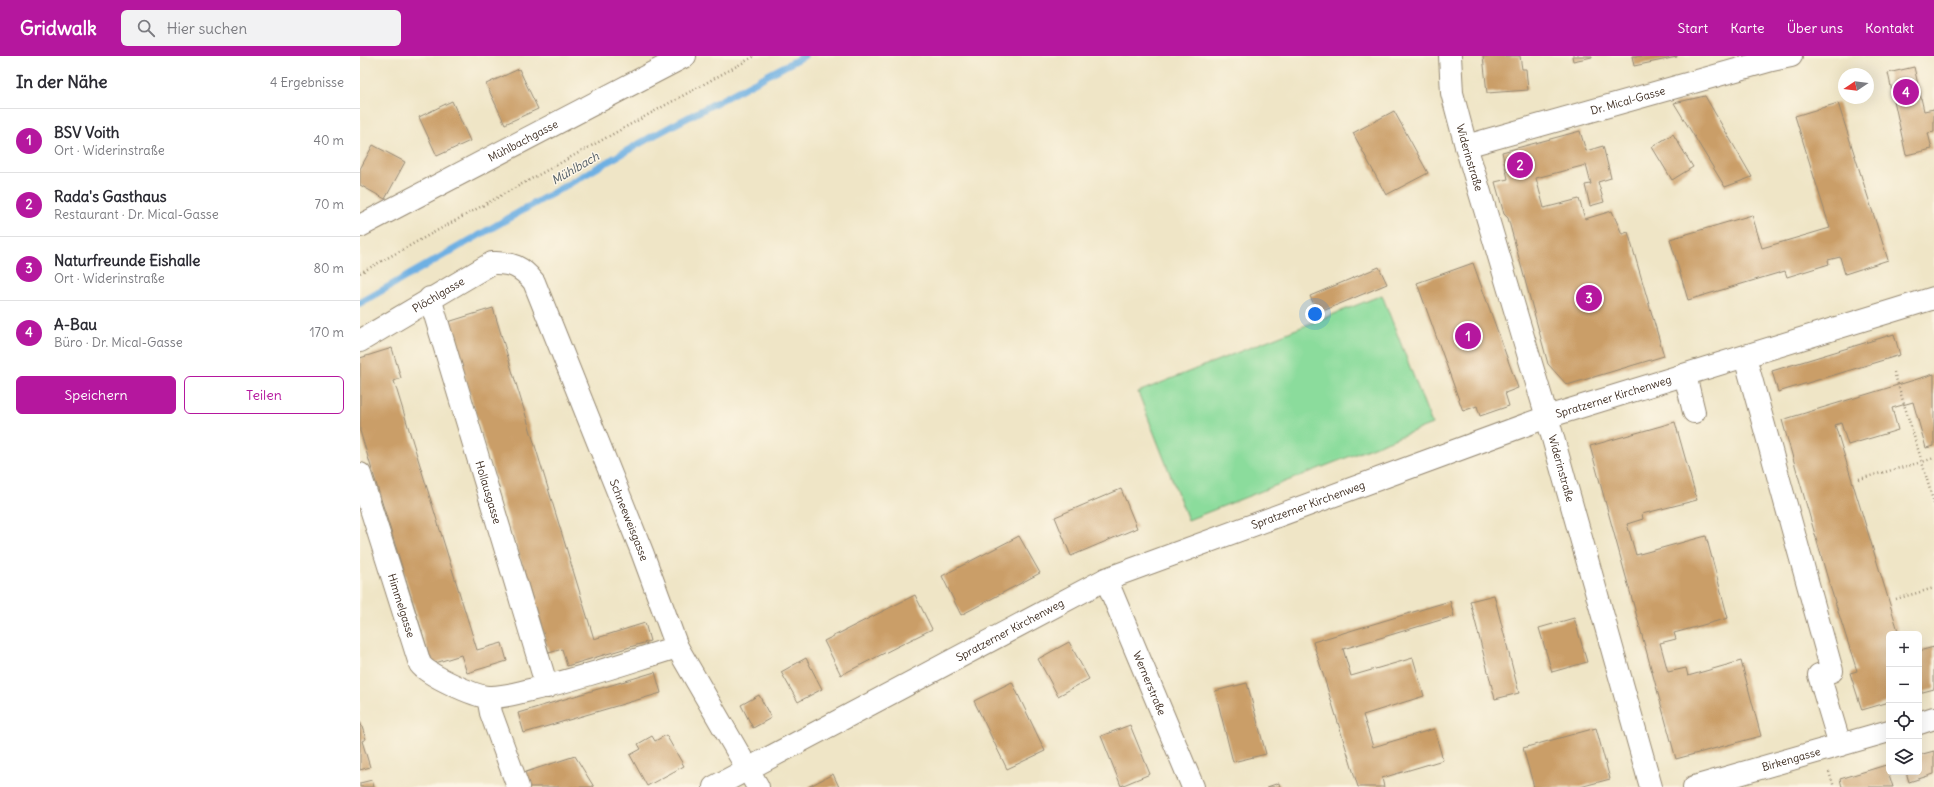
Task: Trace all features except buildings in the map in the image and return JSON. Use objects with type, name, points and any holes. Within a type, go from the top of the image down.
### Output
[{"type":"street","name":"Mühlbachgasse","points":[[360,226],[685,56]]},
{"type":"street","name":"Widerinstraße","points":[[1450,56],[1452,93],[1466,146],[1547,418],[1652,787]]},
{"type":"street","name":"Dr. Mical-Gasse","points":[[1466,146],[1772,60],[1791,56]]},
{"type":"street","name":"Plöchlgasse","points":[[360,341],[430,298],[492,263],[508,263],[520,267]]},
{"type":"street","name":"Schneeweisgasse","points":[[520,267],[531,278],[537,290],[642,552],[677,647],[758,787]]},
{"type":"street","name":"Hollausgasse","points":[[430,298],[547,687]]},
{"type":"street","name":"Spratzerner Kirchenweg","points":[[714,787],[1106,579],[1547,418],[1934,298]]},
{"type":"street","points":[[1745,356],[1832,671],[1819,675],[1840,745]]},
{"type":"street","points":[[1685,375],[1694,412]]},
{"type":"street","name":"Himmelgasse","points":[[360,474],[420,664],[429,673],[464,690],[488,697],[511,695],[547,687],[677,647]]},
{"type":"street","name":"Wernerstraße","points":[[1106,579],[1193,787]]},
{"type":"street","points":[[488,697],[491,712],[518,787]]},
{"type":"street","points":[[1922,721],[1934,718]]},
{"type":"street","name":"Birkengasse","points":[[1694,787],[1886,732]]},
{"type":"path","points":[[360,273],[755,56]]},
{"type":"path","points":[[1894,372],[1934,504]]},
{"type":"path","points":[[1859,479],[1934,458]]},
{"type":"path","points":[[1896,599],[1934,588]]},
{"type":"green space","points":[[1382,295],[1432,424],[1188,520],[1138,392]]},
{"type":"waterway","name":"Mühlbach","points":[[360,303],[651,137],[804,56]]},
{"type":"place","name":"A-Bau","points":[[1906,92]]},
{"type":"place","name":"Rada's Gasthaus","points":[[1520,165]]},
{"type":"place","name":"Naturfreunde Eishalle","points":[[1589,298]]},
{"type":"place","name":"BSV Voith","points":[[1468,336]]}]
